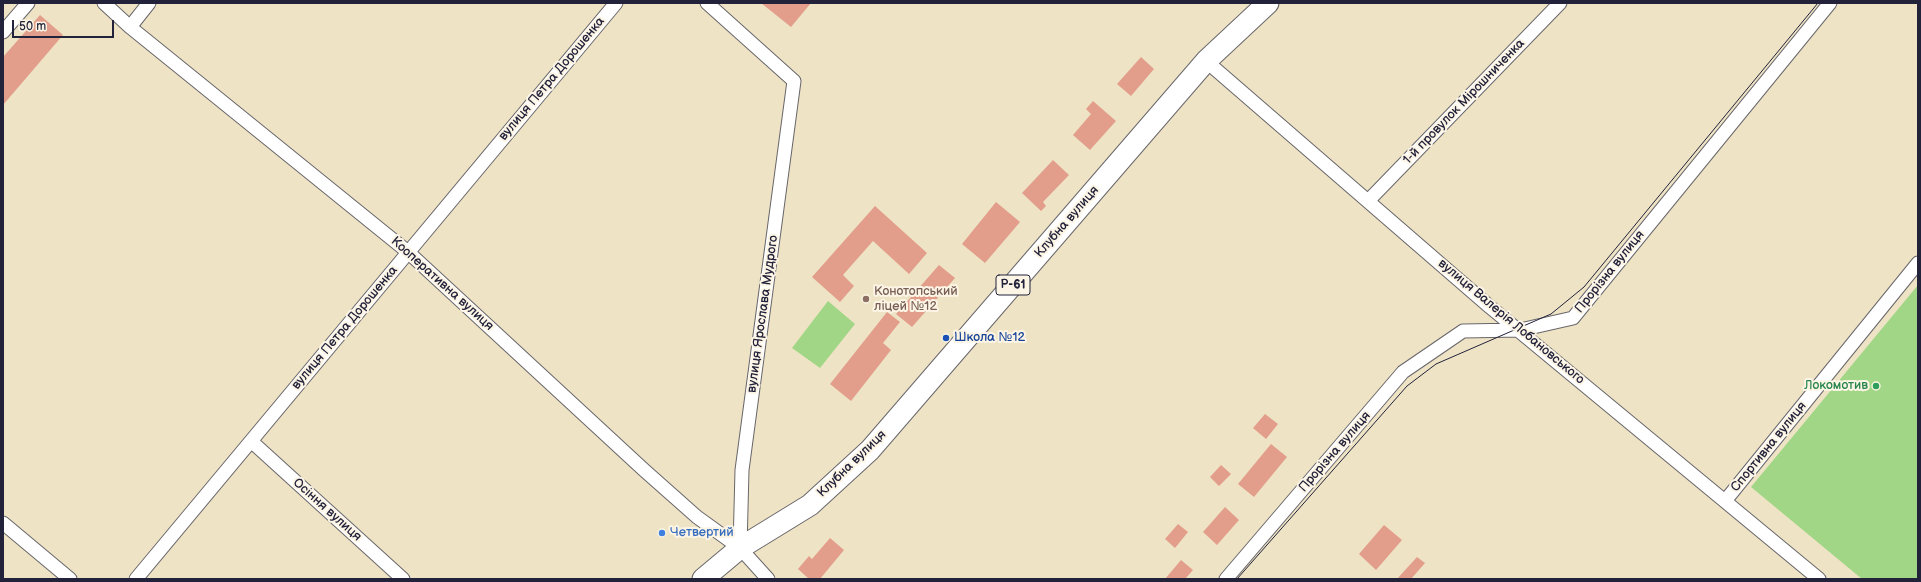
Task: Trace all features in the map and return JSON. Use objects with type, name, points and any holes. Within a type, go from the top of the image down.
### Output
[{"type":"main road","name":"Клубна вулиця","points":[[703,579],[740,548],[810,505],[870,450],[1206,61],[1268,3]]},
{"type":"street","points":[[3,32],[28,3]]},
{"type":"street","name":"Кооперативна вулиця","points":[[104,3],[130,27],[408,252],[644,470],[697,517],[740,548],[768,579]]},
{"type":"street","points":[[130,27],[149,3]]},
{"type":"street","name":"вулиця Петра Дорошенка","points":[[136,579],[616,3]]},
{"type":"street","name":"вулиця Ярослава Мудрого","points":[[707,3],[794,81],[742,470],[740,548]]},
{"type":"street","name":"1-й провулок Мірошниченка","points":[[1368,201],[1560,3]]},
{"type":"street","name":"Прорізна вулиця","points":[[1226,579],[1403,372],[1463,331],[1520,330],[1573,318],[1830,3]]},
{"type":"street","name":"вулиця Валерія Лобановського","points":[[1206,61],[1520,330],[1819,579]]},
{"type":"street","name":"Спортивна вулиця","points":[[1725,500],[1918,263]]},
{"type":"street","name":"Осіння вулиця","points":[[251,441],[403,579]]},
{"type":"street","points":[[3,523],[70,579]]},
{"type":"green space","name":"Локомотив","points":[[1918,285],[1918,579],[1862,579],[1751,487]]},
{"type":"green space","points":[[828,301],[855,324],[820,368],[792,348]]},
{"type":"building","points":[[761,3],[811,3],[791,27]]},
{"type":"building","points":[[40,15],[63,35],[3,105],[3,57]]},
{"type":"building","points":[[1141,57],[1154,69],[1131,96],[1117,84]]},
{"type":"building","points":[[1093,101],[1116,121],[1090,150],[1073,135],[1091,114],[1086,109]]},
{"type":"building","points":[[1053,160],[1069,175],[1043,202],[1046,206],[1041,211],[1022,193]]},
{"type":"building","points":[[996,202],[1020,222],[985,263],[962,244]]},
{"type":"building","points":[[875,206],[927,253],[909,274],[873,241],[843,275],[854,286],[840,302],[812,277]]},
{"type":"building","points":[[939,265],[955,278],[912,327],[896,314]]},
{"type":"building","points":[[887,312],[900,322],[883,343],[891,350],[851,401],[830,384]]},
{"type":"building","points":[[1265,414],[1278,424],[1266,439],[1253,428]]},
{"type":"building","points":[[1271,444],[1287,457],[1254,497],[1238,484]]},
{"type":"building","points":[[1221,465],[1231,474],[1219,486],[1210,477]]},
{"type":"building","points":[[1225,507],[1239,520],[1217,545],[1203,532]]},
{"type":"building","points":[[1178,524],[1188,532],[1175,548],[1165,539]]},
{"type":"building","points":[[1384,525],[1402,540],[1376,570],[1359,554]]},
{"type":"building","points":[[830,538],[844,550],[820,579],[809,579],[798,569],[809,556],[812,559]]},
{"type":"building","points":[[1417,557],[1425,563],[1411,579],[1397,579]]},
{"type":"building","points":[[1181,560],[1193,570],[1185,579],[1165,579]]},
{"type":"tram line","points":[[1237,579],[1407,386],[1436,364],[1551,314],[1584,287],[1818,3]]},
{"type":"place","name":"Конотопський ліцей №12","points":[[866,299]]},
{"type":"place","name":"Школа №12","points":[[946,338]]},
{"type":"place","name":"Локомотив","points":[[1876,386]]},
{"type":"place","name":"Четвертий","points":[[662,533]]}]
